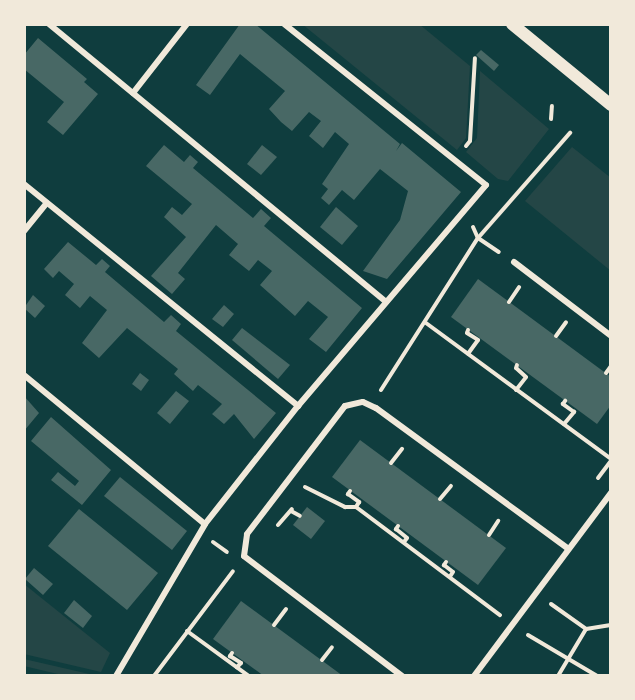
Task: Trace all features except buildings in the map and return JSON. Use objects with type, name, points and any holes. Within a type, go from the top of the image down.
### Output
[{"type":"main road","points":[[512,24],[611,105]]},
{"type":"street","points":[[49,24],[386,302]]},
{"type":"street","points":[[133,93],[187,24]]},
{"type":"street","points":[[116,676],[206,524],[298,406],[486,185],[284,24]]},
{"type":"street","points":[[24,184],[298,406]]},
{"type":"street","points":[[24,231],[47,203]]},
{"type":"street","points":[[514,262],[611,336]]},
{"type":"street","points":[[24,375],[206,524]]},
{"type":"street","points":[[402,676],[244,556],[248,534],[345,406],[363,402],[376,408],[567,548]]},
{"type":"street","points":[[474,676],[534,592],[611,493]]},
{"type":"path","points":[[455,160],[470,141],[475,58]]},
{"type":"path","points":[[551,119],[552,106]]},
{"type":"path","points":[[376,408],[384,382],[426,323],[478,238],[570,134]]},
{"type":"path","points":[[465,210],[478,238],[514,262]]},
{"type":"path","points":[[426,323],[611,459]]},
{"type":"path","points":[[468,330],[467,333],[478,340],[468,354]]},
{"type":"path","points":[[516,390],[526,376],[516,368],[517,365]]},
{"type":"path","points":[[606,373],[611,366]]},
{"type":"path","points":[[564,424],[573,412],[563,404],[565,401]]},
{"type":"path","points":[[292,474],[308,489],[345,507],[356,507],[451,575],[511,625],[597,676]]},
{"type":"path","points":[[350,491],[348,494],[359,502],[356,507]]},
{"type":"path","points":[[291,511],[300,516]]},
{"type":"path","points":[[398,526],[396,529],[407,538],[404,542]]},
{"type":"path","points":[[202,534],[233,557],[244,556]]},
{"type":"path","points":[[154,676],[244,556]]},
{"type":"path","points":[[446,562],[444,565],[453,572],[451,575]]},
{"type":"path","points":[[534,592],[586,629],[611,625]]},
{"type":"path","points":[[558,676],[570,660],[586,629]]},
{"type":"path","points":[[188,631],[249,676]]},
{"type":"path","points":[[232,653],[230,656],[241,663],[237,667]]},
{"type":"shaded area","points":[[302,24],[419,24],[470,66],[466,138],[457,150]]},
{"type":"shaded area","points":[[480,71],[549,129],[508,181],[498,179],[466,152],[477,138]]},
{"type":"shaded area","points":[[572,147],[611,178],[611,271],[525,201]]},
{"type":"shaded area","points":[[24,584],[110,653],[101,672],[24,654]]},
{"type":"shaded area","points":[[24,659],[98,676],[66,676],[24,666]]}]
